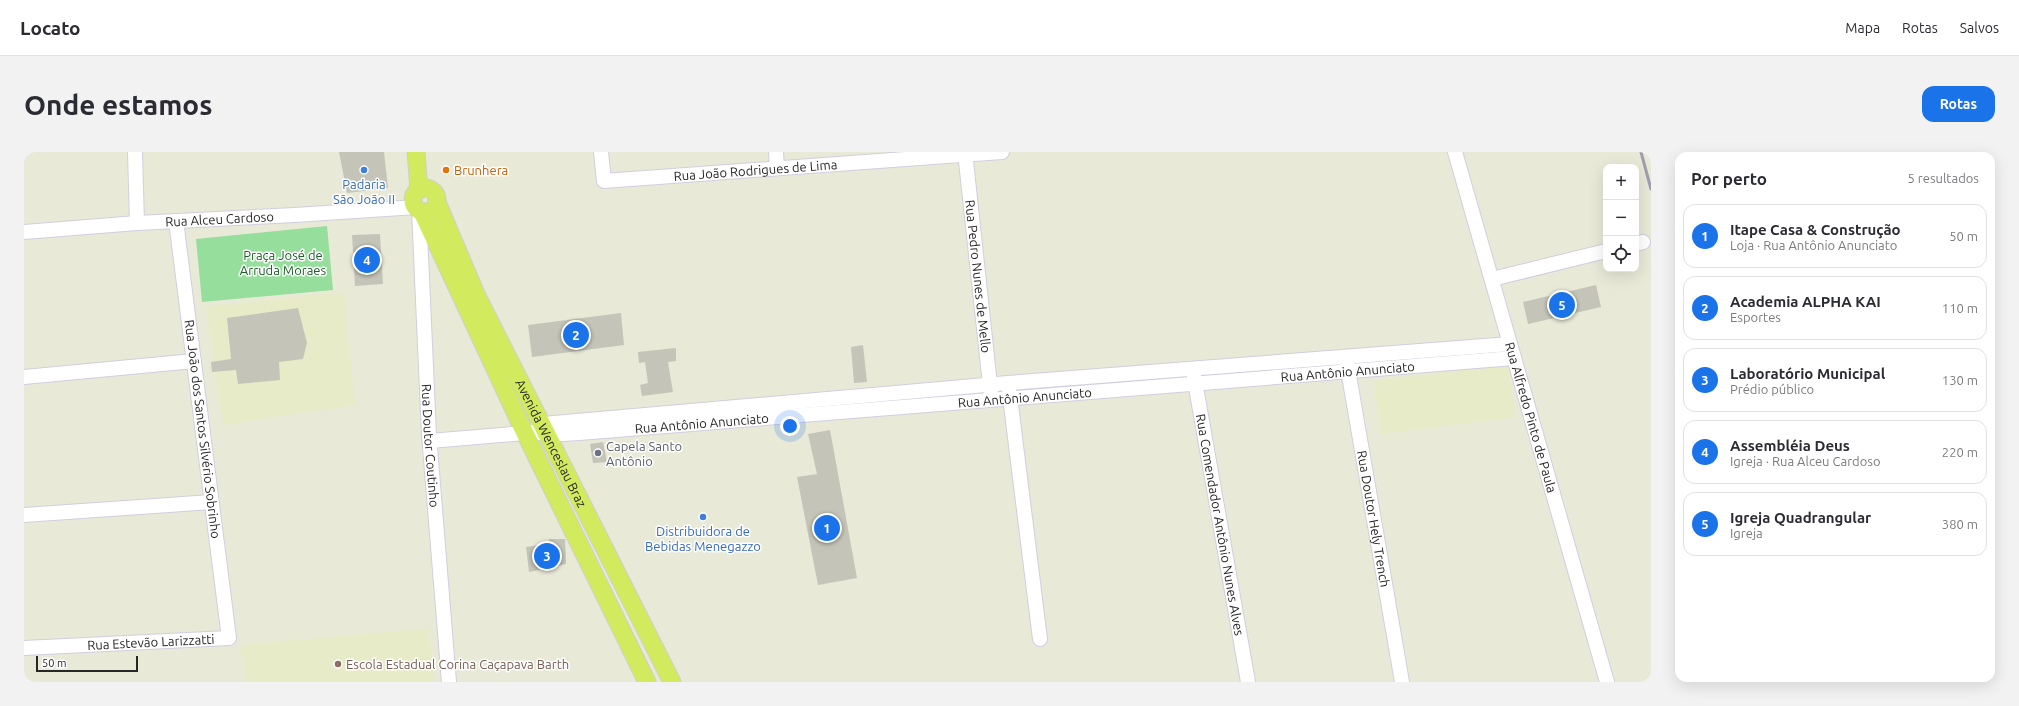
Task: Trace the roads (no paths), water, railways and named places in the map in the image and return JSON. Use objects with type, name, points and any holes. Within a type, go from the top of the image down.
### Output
[{"type":"main road","points":[[416,152],[419,190],[413,199],[419,209],[430,211],[437,202],[434,192],[427,188],[419,190]]},
{"type":"main road","name":"Avenida Wenceslau Braz","points":[[437,202],[476,294],[538,431],[604,594],[647,682]]},
{"type":"main road","name":"Avenida Wenceslau Braz","points":[[419,209],[538,431],[623,585],[672,682]]},
{"type":"main road","points":[[604,594],[623,585]]},
{"type":"street","points":[[135,152],[136,223]]},
{"type":"street","name":"Rua João Rodrigues de Lima","points":[[602,152],[604,181],[965,153],[1002,152]]},
{"type":"street","points":[[776,152],[778,168]]},
{"type":"street","name":"Rua Alfredo Pinto de Paula","points":[[1455,152],[1607,682]]},
{"type":"street","name":"Rua Pedro Nunes de Mello","points":[[965,153],[992,400]]},
{"type":"street","name":"Rua Alceu Cardoso","points":[[24,232],[136,223],[419,209]]},
{"type":"street","name":"Rua Doutor Coutinho","points":[[419,209],[430,441],[449,682]]},
{"type":"street","name":"Rua João dos Santos Silvério Sobrinho","points":[[176,221],[229,638]]},
{"type":"street","points":[[1492,279],[1603,252]]},
{"type":"street","name":"Rua Antônio Anunciato","points":[[430,441],[812,407],[1008,383],[1510,344]]},
{"type":"street","name":"Rua Doutor Hely Trench","points":[[1346,356],[1402,682]]},
{"type":"street","name":"Rua Antônio Anunciato","points":[[812,407],[1010,399],[1514,358]]},
{"type":"street","points":[[24,377],[194,362]]},
{"type":"street","points":[[1239,364],[1240,380]]},
{"type":"street","name":"Rua Comendador Antônio Nunes Alves","points":[[1192,368],[1248,682]]},
{"type":"street","points":[[1008,383],[1040,639]]},
{"type":"street","points":[[24,515],[212,502]]},
{"type":"street","name":"Rua Estevão Larizzatti","points":[[24,648],[229,638]]},
{"type":"railway","points":[[1641,152],[1651,189]]},
{"type":"place","name":"Padaria São João II","points":[[364,170]]},
{"type":"place","name":"Brunhera","points":[[446,170]]},
{"type":"place","name":"Assembléia Deus","points":[[367,260]]},
{"type":"place","name":"Igreja Quadrangular","points":[[1562,305]]},
{"type":"place","name":"Academia ALPHA KAI","points":[[576,335]]},
{"type":"place","name":"Capela Santo Antônio","points":[[598,453]]},
{"type":"place","name":"Distribuidora de Bebidas Menegazzo","points":[[703,517]]},
{"type":"place","name":"Itape Casa & Construção","points":[[827,528]]},
{"type":"place","name":"Laboratório Municipal","points":[[547,556]]},
{"type":"place","name":"Escola Estadual Corina Caçapava Barth","points":[[338,664]]},
{"type":"park label","name":"Praça José de Arruda Moraes","points":[[283,262]]}]
